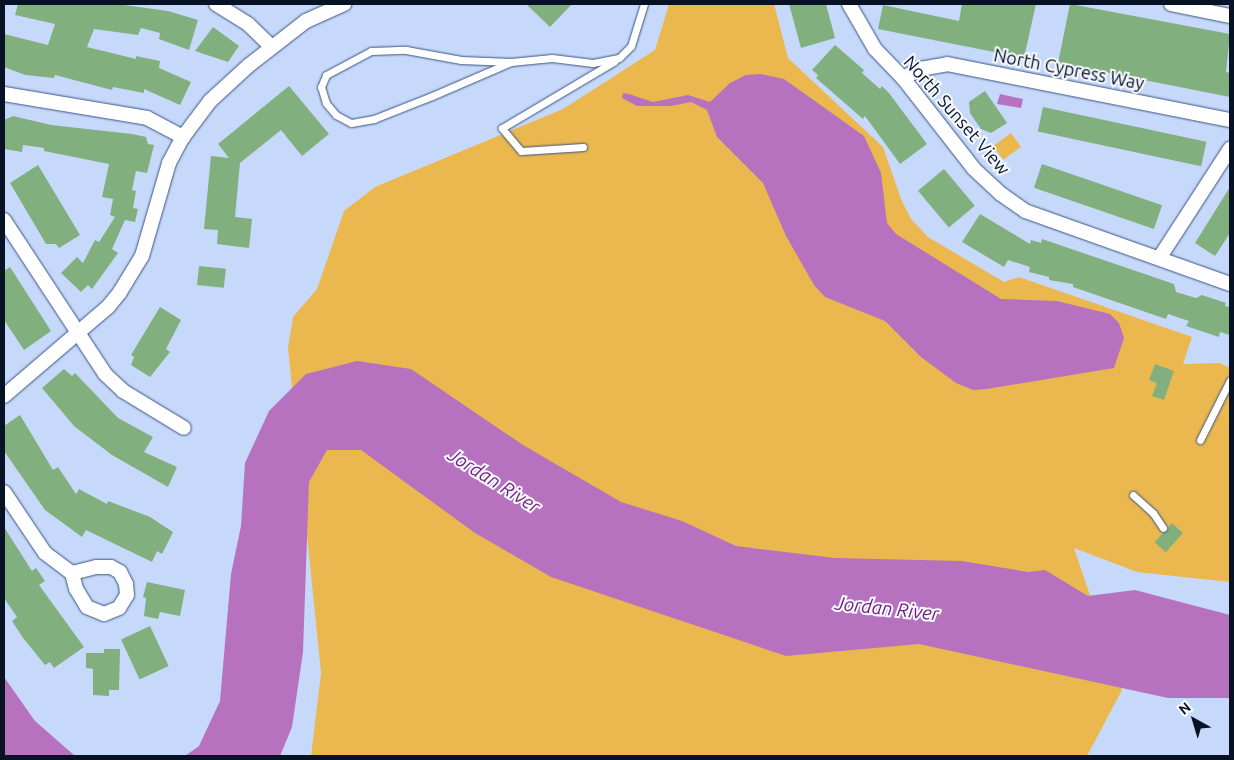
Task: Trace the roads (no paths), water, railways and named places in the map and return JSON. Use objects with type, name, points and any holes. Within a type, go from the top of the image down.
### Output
[{"type":"street","points":[[216,4],[248,24],[272,47]]},
{"type":"street","points":[[4,396],[108,307],[132,275],[142,256],[163,180],[183,137],[217,94],[306,21],[344,4]]},
{"type":"street","name":"North Sunset View","points":[[849,4],[864,35],[903,78],[974,169],[1017,205],[1026,211],[1160,257],[1230,284]]},
{"type":"street","points":[[1171,4],[1230,16]]},
{"type":"street","name":"North Cypress Way","points":[[903,78],[920,69],[948,64],[1230,120]]},
{"type":"street","points":[[4,94],[147,118],[183,137]]},
{"type":"street","points":[[1160,257],[1230,149]]},
{"type":"street","points":[[4,220],[76,334],[113,383],[184,428]]},
{"type":"street","points":[[4,492],[45,553],[72,573]]},
{"type":"lane","points":[[583,147],[521,151],[502,128],[585,81],[619,58],[631,46],[644,4]]},
{"type":"lane","points":[[511,62],[374,119],[351,123],[336,115],[326,103],[321,87],[326,75],[371,51],[406,50],[461,60],[511,62],[552,58],[593,64],[619,58]]},
{"type":"lane","points":[[1200,440],[1230,380]]},
{"type":"lane","points":[[1133,495],[1153,513],[1163,528]]},
{"type":"water","points":[[761,74],[784,79],[864,136],[881,173],[887,223],[896,234],[1001,299],[1057,301],[1110,314],[1119,323],[1124,338],[1114,368],[987,389],[973,390],[956,383],[921,357],[885,321],[825,297],[814,285],[786,236],[763,183],[717,137],[707,110],[691,102],[671,106],[637,106],[622,98],[623,93],[653,102],[688,95],[710,102],[730,83],[746,75]]},
{"type":"water","points":[[1000,94],[1023,99],[1021,108],[997,104]]},
{"type":"water","name":"Jordan River","points":[[357,361],[411,369],[523,445],[621,502],[682,521],[736,546],[835,558],[962,561],[1028,572],[1045,570],[1088,596],[1135,590],[1230,615],[1230,698],[1168,698],[919,644],[786,656],[551,577],[475,533],[361,450],[327,450],[309,482],[303,652],[292,727],[280,756],[185,756],[199,746],[220,701],[231,574],[241,526],[245,463],[269,411],[306,374]]},
{"type":"water","points":[[4,677],[35,721],[75,756],[4,756]]}]
